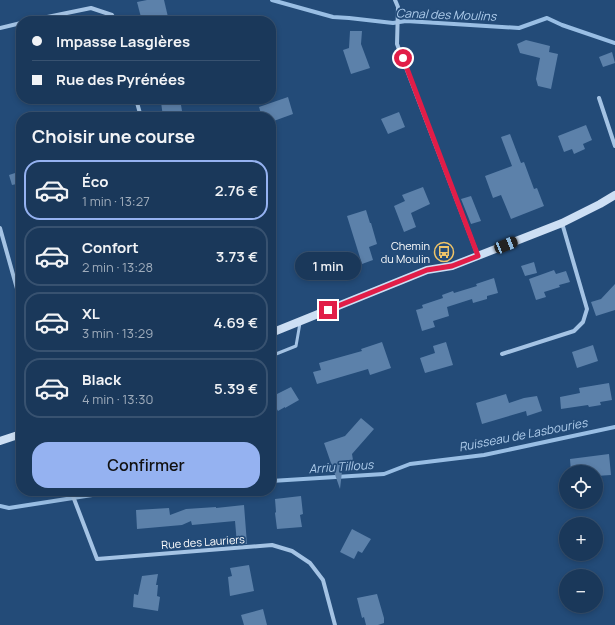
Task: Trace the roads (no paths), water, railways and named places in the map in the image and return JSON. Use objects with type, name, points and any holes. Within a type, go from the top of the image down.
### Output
[{"type":"main road","points":[[276,331],[427,270],[452,266],[562,223],[615,195]]},
{"type":"main road","points":[[0,442],[16,436]]},
{"type":"street","points":[[396,0],[398,7],[397,44],[478,256]]},
{"type":"street","points":[[52,16],[91,8],[113,16]]},
{"type":"street","points":[[0,28],[16,24]]},
{"type":"street","points":[[599,98],[615,146]]},
{"type":"street","points":[[502,354],[574,331],[583,322],[587,308],[562,223]]},
{"type":"street","points":[[0,228],[16,285]]},
{"type":"street","name":"Rue des Lauriers","points":[[73,496],[98,559],[272,545],[292,550],[310,563],[323,580],[335,625]]},
{"type":"lane","points":[[276,354],[296,346],[296,323]]},
{"type":"waterway","name":"Canal des Moulins","points":[[272,0],[333,17],[393,23],[406,21],[519,28],[547,18],[562,25],[615,43]]},
{"type":"waterway","name":"Ruisseau de Lasbouries","points":[[276,481],[384,474],[410,464],[484,455],[615,427]]},
{"type":"waterway","name":"Arriu Tillous","points":[[0,506],[9,508],[86,496]]},
{"type":"place","name":"Chemin du Moulin","points":[[444,252]]}]
